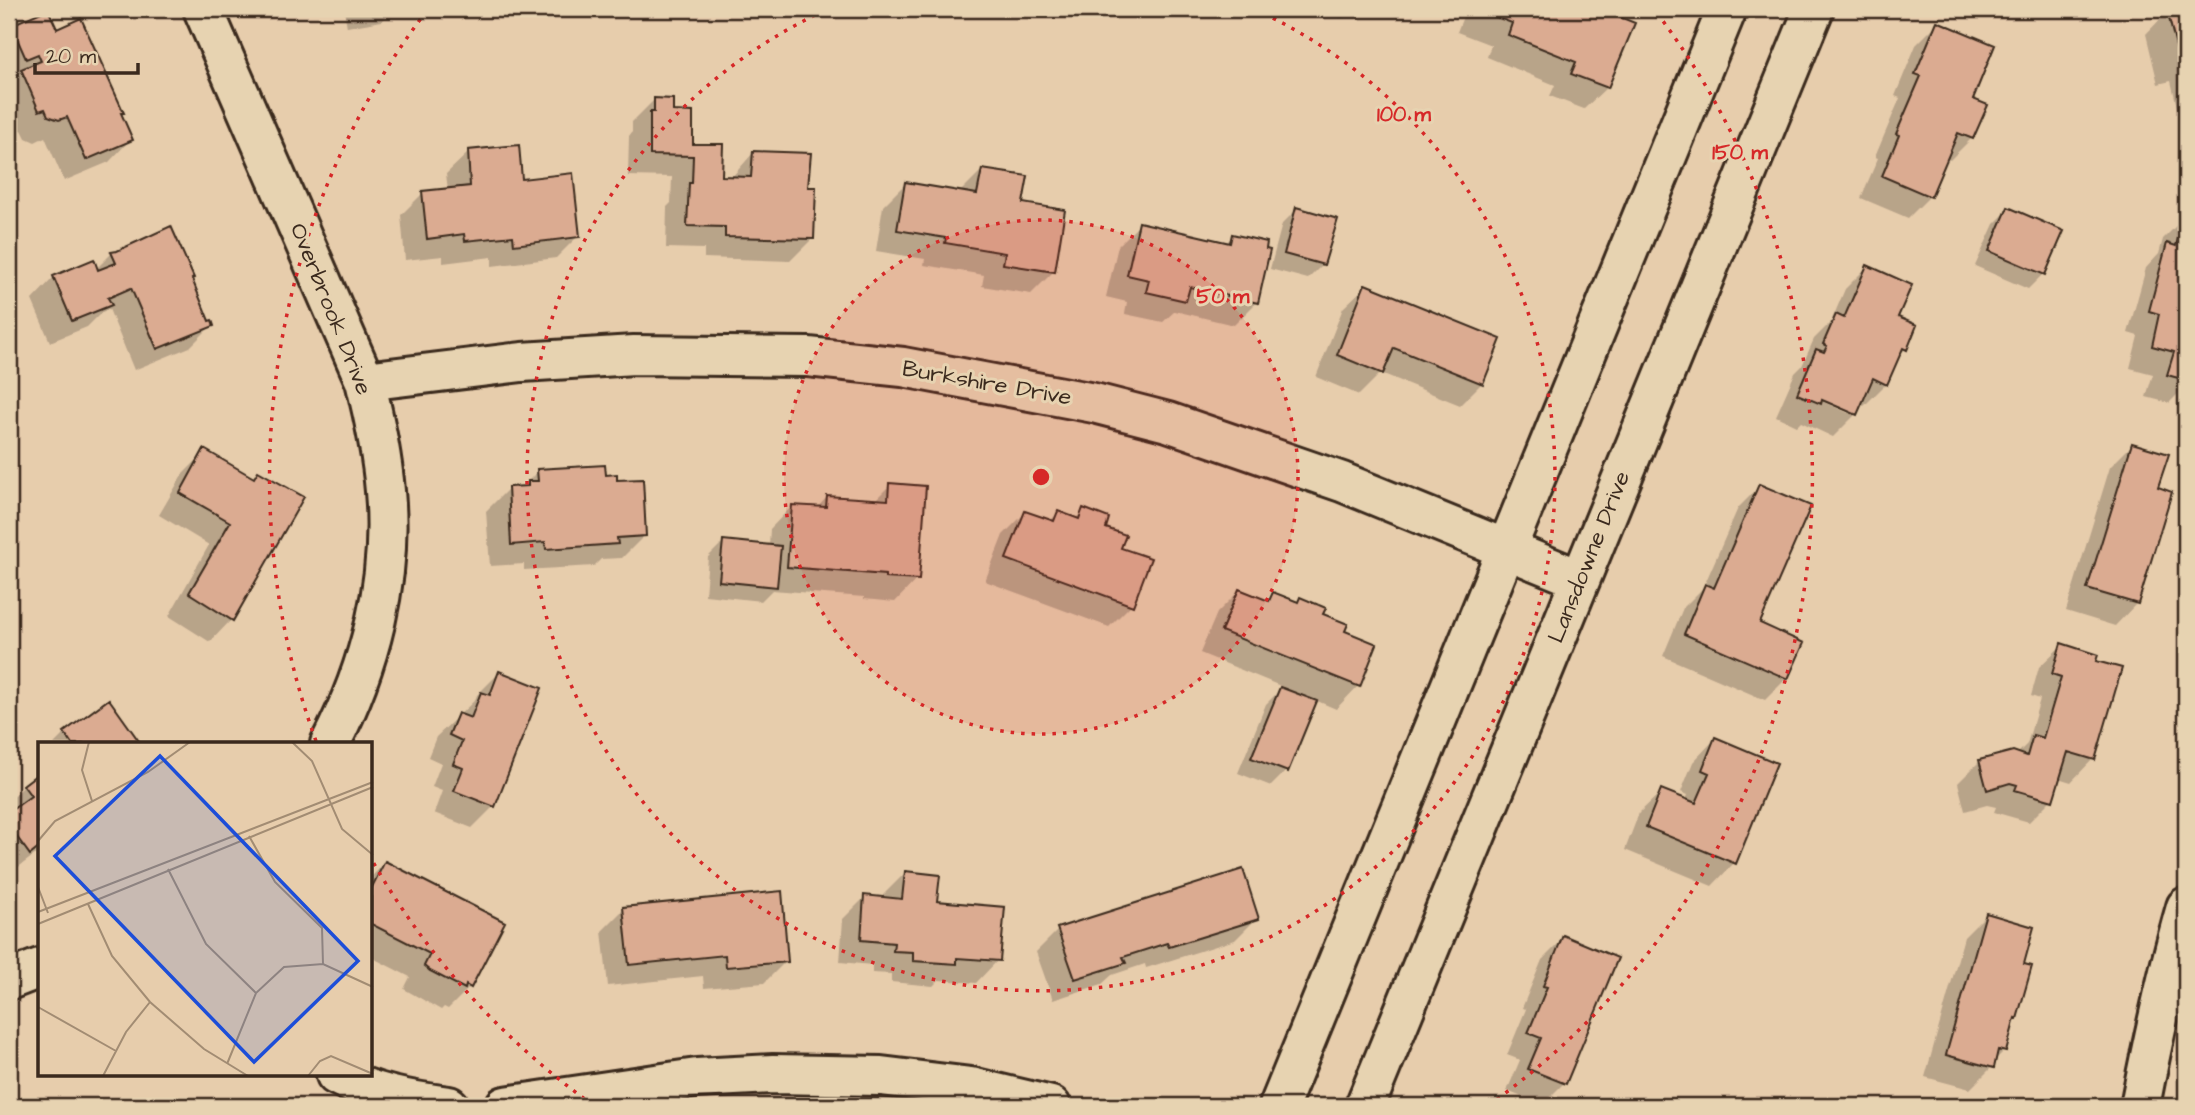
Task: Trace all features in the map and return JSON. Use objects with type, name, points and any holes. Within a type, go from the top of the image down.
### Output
[{"type":"street","name":"Overbrook Drive","points":[[203,9],[365,381],[377,433],[386,493],[386,543],[382,586],[361,674],[345,716],[331,742]]},
{"type":"street","points":[[1279,1106],[1727,9]]},
{"type":"street","name":"Lansdowne Drive","points":[[1365,1106],[1814,9]]},
{"type":"street","name":"Burkshire Drive","points":[[365,381],[522,362],[634,355],[808,356],[903,367],[1081,400],[1168,422],[1342,482],[1579,579]]},
{"type":"street","points":[[2140,1106],[2170,962],[2186,908]]},
{"type":"street","points":[[9,980],[38,969]]},
{"type":"street","points":[[505,1106],[697,1078],[773,1074],[881,1076],[971,1087],[1051,1106]]},
{"type":"street","points":[[338,1076],[374,1092],[449,1106]]},
{"type":"building","points":[[48,9],[57,29],[81,18],[124,113],[121,113],[133,140],[86,160],[67,117],[59,120],[48,116],[45,109],[39,111],[21,69],[41,61],[38,54],[26,59],[11,25]]},
{"type":"building","points":[[1600,9],[1635,23],[1608,88],[1571,74],[1576,62],[1508,35],[1512,23],[1478,10]]},
{"type":"building","points":[[2186,9],[2186,61],[2180,63],[2167,10]]},
{"type":"building","points":[[1937,21],[1995,45],[1973,99],[1988,105],[1973,139],[1958,133],[1931,197],[1882,176],[1899,135],[1896,134],[1921,76],[1915,74]]},
{"type":"building","points":[[654,98],[673,99],[673,111],[693,112],[693,144],[723,144],[722,176],[751,177],[753,151],[811,153],[808,187],[816,187],[814,239],[725,237],[725,227],[687,226],[693,156],[650,155],[650,112],[654,112]]},
{"type":"building","points":[[519,145],[522,179],[573,173],[580,237],[514,245],[513,236],[465,241],[464,234],[427,239],[422,191],[470,186],[468,150]]},
{"type":"building","points":[[982,169],[1028,176],[1023,203],[1065,210],[1055,272],[1003,264],[1005,253],[945,243],[946,238],[897,230],[905,182],[977,194]]},
{"type":"building","points":[[1296,207],[1338,219],[1324,265],[1284,254]]},
{"type":"building","points":[[2008,207],[2064,231],[2045,275],[1989,251]]},
{"type":"building","points":[[2185,215],[2186,380],[2167,375],[2174,352],[2152,346],[2159,314],[2149,311],[2167,243],[2176,246]]},
{"type":"building","points":[[1139,222],[1230,243],[1232,234],[1267,242],[1266,249],[1270,250],[1258,303],[1190,287],[1186,301],[1146,292],[1149,280],[1127,275]]},
{"type":"building","points":[[171,226],[209,321],[212,320],[214,326],[157,349],[131,288],[108,298],[112,305],[72,321],[53,276],[94,259],[98,270],[116,263],[111,252]]},
{"type":"building","points":[[1867,265],[1912,285],[1898,317],[1917,325],[1907,350],[1903,348],[1887,385],[1873,378],[1857,415],[1822,400],[1821,404],[1797,394],[1816,349],[1824,352],[1827,346],[1823,344],[1836,314],[1844,318]]},
{"type":"building","points":[[1365,284],[1501,339],[1483,384],[1394,348],[1383,374],[1337,355]]},
{"type":"building","points":[[2132,443],[2169,454],[2158,487],[2172,492],[2138,604],[2087,589]]},
{"type":"building","points":[[204,449],[254,478],[258,471],[304,497],[233,621],[189,593],[230,522],[180,493]]},
{"type":"building","points":[[605,465],[606,475],[617,474],[617,480],[643,479],[646,536],[617,538],[618,544],[546,549],[545,542],[511,545],[508,487],[528,486],[528,481],[538,481],[537,469]]},
{"type":"building","points":[[889,483],[926,486],[919,580],[787,567],[792,505],[826,507],[827,496],[888,500]]},
{"type":"building","points":[[1759,484],[1811,506],[1760,623],[1804,643],[1788,679],[1684,634],[1705,584],[1714,588]]},
{"type":"building","points":[[1083,508],[1109,518],[1106,528],[1126,535],[1121,548],[1151,558],[1133,606],[1006,559],[1025,511],[1054,521],[1058,511],[1079,519]]},
{"type":"building","points":[[723,540],[781,546],[777,587],[719,581]]},
{"type":"building","points":[[1239,589],[1269,601],[1273,592],[1298,602],[1300,597],[1326,608],[1323,614],[1348,624],[1345,631],[1377,644],[1360,687],[1221,631]]},
{"type":"building","points":[[2061,643],[2098,655],[2096,661],[2122,668],[2095,760],[2068,752],[2053,801],[2015,790],[2017,785],[2010,783],[1987,790],[1979,760],[2013,751],[2027,756],[2033,735],[2043,738],[2061,677],[2052,674]]},
{"type":"building","points":[[499,671],[542,688],[495,807],[454,791],[463,768],[453,764],[462,741],[449,735],[458,713],[471,718],[481,692],[490,695]]},
{"type":"building","points":[[1280,687],[1317,701],[1288,772],[1251,758]]},
{"type":"building","points":[[109,699],[140,742],[71,742],[64,732]]},
{"type":"building","points":[[1715,737],[1777,763],[1736,864],[1646,827],[1661,789],[1696,803],[1709,773],[1702,770]]},
{"type":"building","points":[[38,774],[38,849],[30,855],[9,826],[9,812],[31,796],[23,785]]},
{"type":"building","points":[[385,861],[505,922],[471,988],[466,985],[465,989],[430,971],[424,966],[430,954],[373,925],[373,885]]},
{"type":"building","points":[[1243,869],[1259,919],[1169,947],[1167,943],[1123,957],[1126,963],[1075,979],[1057,928]]},
{"type":"building","points":[[905,871],[940,875],[937,901],[1005,907],[1000,961],[957,958],[957,964],[913,961],[913,952],[893,951],[894,943],[861,940],[864,895],[902,899]]},
{"type":"building","points":[[782,891],[788,962],[726,967],[725,955],[629,965],[623,907]]},
{"type":"building","points":[[1986,913],[2034,927],[2024,964],[2032,966],[2017,1019],[2015,1018],[2006,1052],[1998,1050],[1994,1068],[1946,1055]]},
{"type":"building","points":[[1563,935],[1618,958],[1566,1084],[1528,1069],[1541,1038],[1528,1033],[1547,987],[1543,986]]}]
